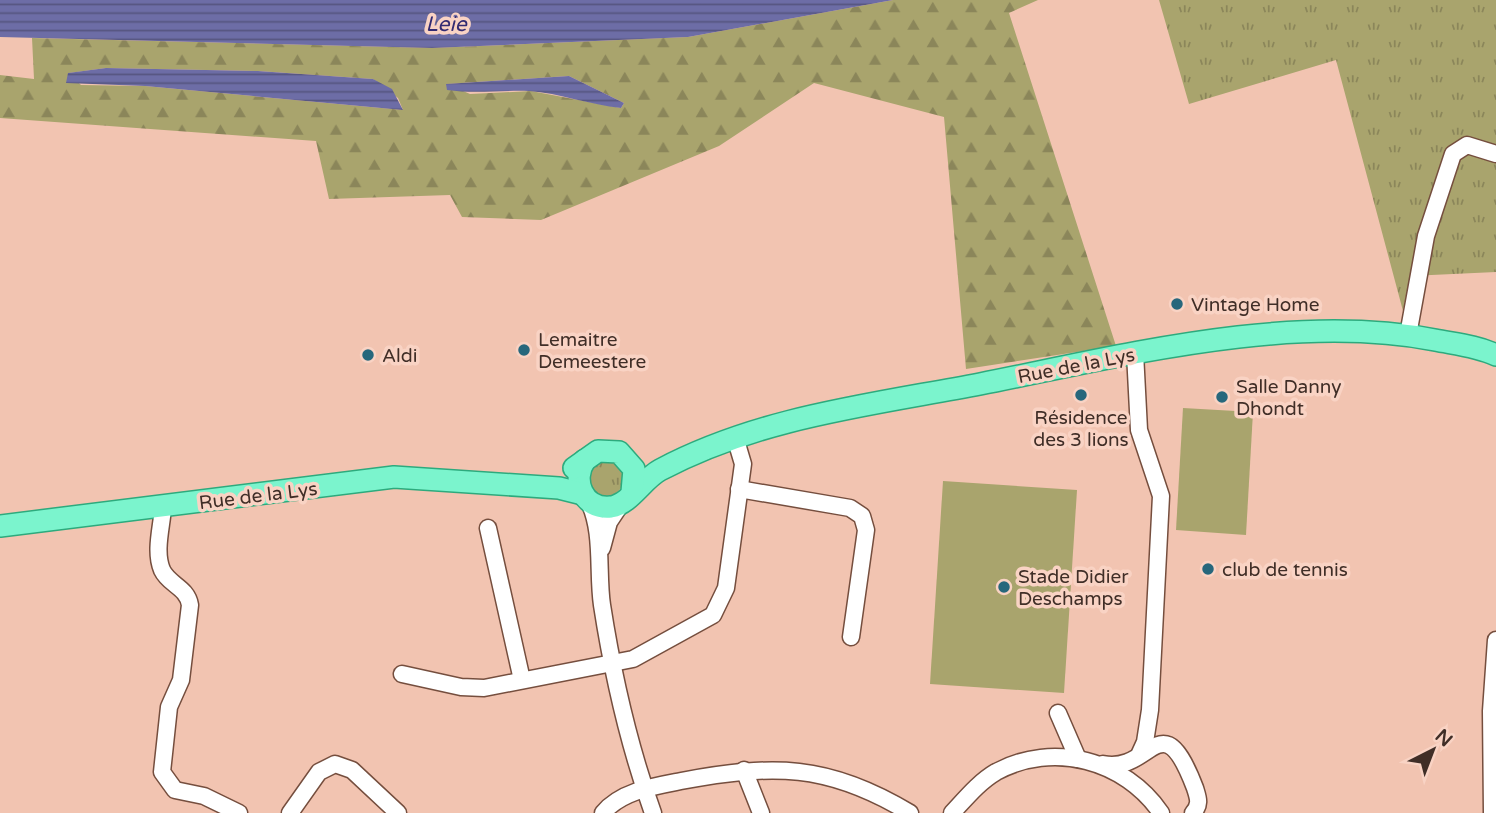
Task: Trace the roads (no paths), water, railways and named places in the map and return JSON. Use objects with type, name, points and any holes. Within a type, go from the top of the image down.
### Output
[{"type":"main road","name":"Rue de la Lys","points":[[626,498],[652,474],[695,453],[769,424],[1135,353],[1322,331],[1364,330],[1464,345],[1496,347]]},
{"type":"main road","name":"Rue de la Lys","points":[[1464,345],[1496,355]]},
{"type":"main road","points":[[601,450],[619,452],[634,469],[626,498],[604,507],[586,497],[579,475],[585,460],[601,450]]},
{"type":"main road","name":"Rue de la Lys","points":[[619,452],[648,459],[695,453]]},
{"type":"main road","name":"Rue de la Lys","points":[[516,485],[557,477],[585,460]]},
{"type":"main road","name":"Rue de la Lys","points":[[0,526],[394,477],[567,489],[586,497]]},
{"type":"street","points":[[1408,335],[1426,236],[1453,154],[1467,145],[1496,154]]},
{"type":"street","points":[[1135,353],[1139,430],[1161,496],[1150,710],[1145,741],[1129,772],[1134,783],[1161,813]]},
{"type":"street","points":[[402,674],[473,688],[522,680],[645,654],[707,621],[718,609],[726,589],[743,456],[735,437]]},
{"type":"street","points":[[739,489],[850,508],[862,516],[866,530],[851,637]]},
{"type":"street","points":[[586,497],[594,513],[601,599],[628,734],[653,813]]},
{"type":"street","points":[[599,565],[606,529],[626,498]]},
{"type":"street","points":[[163,507],[159,545],[161,569],[186,593],[190,605],[181,680],[169,704],[162,772],[175,790],[204,796],[239,813]]},
{"type":"street","points":[[488,528],[522,680]]},
{"type":"street","points":[[1492,813],[1496,640]]},
{"type":"street","points":[[1150,710],[1158,734],[1180,753],[1198,796],[1199,804],[1193,813]]},
{"type":"street","points":[[1058,712],[1078,759]]},
{"type":"street","points":[[952,813],[986,779],[1008,767],[1041,758],[1078,759],[1119,765],[1167,744]]},
{"type":"street","points":[[290,813],[319,772],[335,764],[352,770],[398,813]]},
{"type":"street","points":[[1099,764],[1134,783]]},
{"type":"street","points":[[744,770],[761,813]]},
{"type":"street","points":[[603,813],[617,800],[645,790],[744,770],[788,770],[838,779],[879,795],[910,813]]},
{"type":"water","name":"Leie","points":[[0,0],[893,0],[688,37],[432,48],[0,37]]},
{"type":"water","points":[[106,68],[258,71],[373,79],[392,89],[403,110],[145,86],[66,83],[68,73]]},
{"type":"water","points":[[569,76],[624,103],[621,108],[529,91],[447,90],[446,84]]},
{"type":"place","name":"Vintage Home","points":[[1177,304]]},
{"type":"place","name":"Lemaitre Demeestere","points":[[524,350]]},
{"type":"place","name":"Aldi","points":[[368,355]]},
{"type":"place","name":"Résidence des 3 lions","points":[[1081,395]]},
{"type":"place","name":"Salle Danny Dhondt","points":[[1222,397]]},
{"type":"place","name":"club de tennis","points":[[1208,569]]},
{"type":"place","name":"Stade Didier Deschamps","points":[[1004,587]]}]
